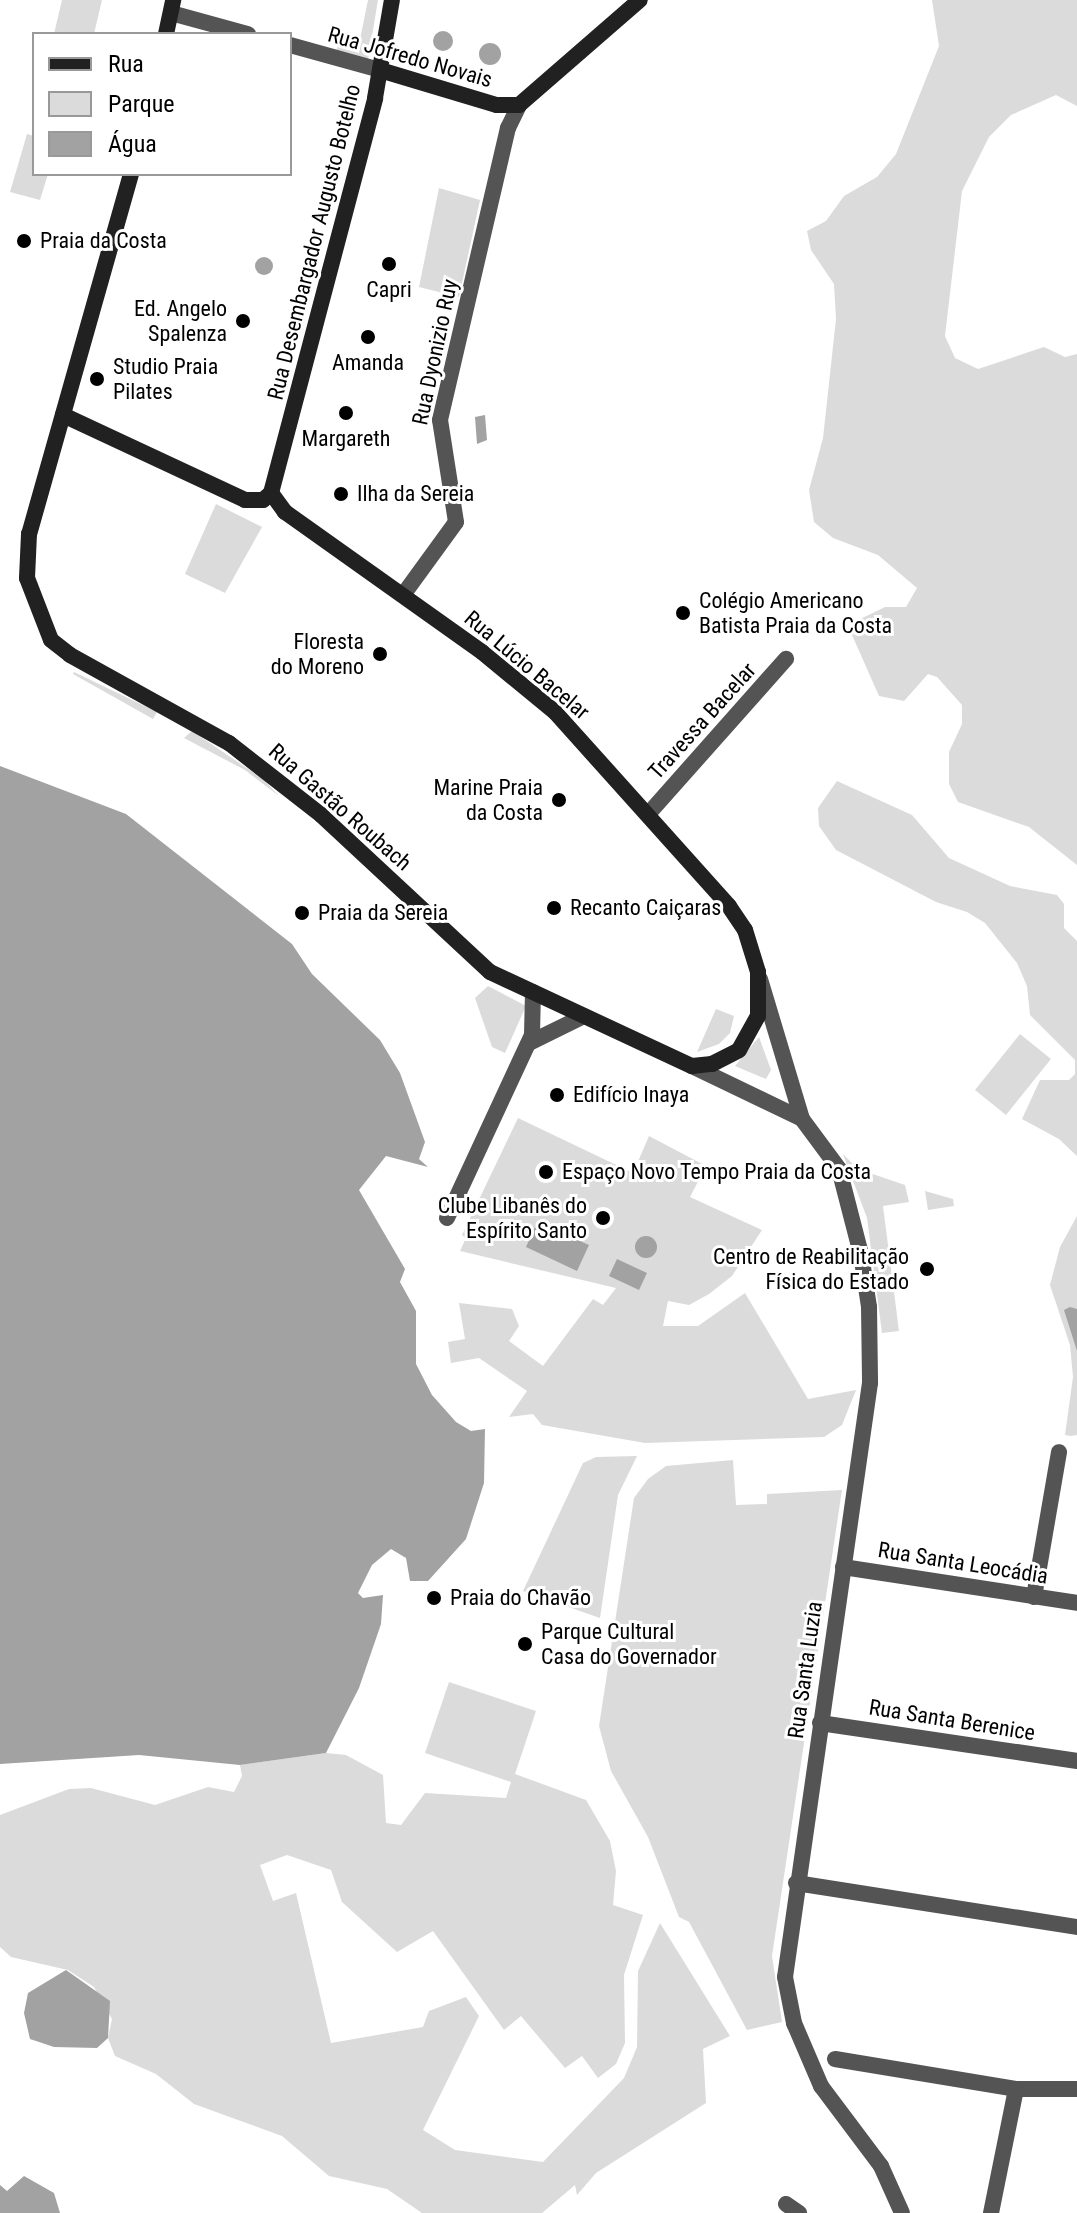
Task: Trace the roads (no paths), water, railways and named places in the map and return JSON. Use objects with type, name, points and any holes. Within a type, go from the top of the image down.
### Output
[{"type":"street","name":"Rua Desembargador Augusto Botelho","points":[[271,493],[380,70],[392,0]]},
{"type":"street","points":[[519,105],[640,0]]},
{"type":"street","points":[[166,32],[172,6],[243,32]]},
{"type":"street","name":"Rua Jofredo Novais","points":[[292,46],[497,105],[519,105]]},
{"type":"street","name":"Rua Dyonizio Ruy","points":[[403,595],[456,522],[440,420],[508,128],[519,105]]},
{"type":"street","name":"Rua Gastão Roubach","points":[[130,176],[27,555],[32,600],[51,640],[70,655],[229,743],[357,847],[466,954],[533,992],[802,1119]]},
{"type":"street","points":[[63,415],[245,500],[263,500],[271,493]]},
{"type":"street","name":"Rua Lúcio Bacelar","points":[[271,493],[285,512],[403,595],[555,712],[650,812],[739,918],[802,1119]]},
{"type":"street","name":"Travessa Bacelar","points":[[650,812],[786,659]]},
{"type":"street","points":[[692,1066],[722,1061],[746,1042],[758,1016],[758,972]]},
{"type":"street","points":[[447,1218],[529,1043],[536,1017],[533,992]]},
{"type":"street","points":[[529,1043],[584,1016]]},
{"type":"street","name":"Rua Santa Luzia","points":[[802,1119],[845,1184],[869,1307],[870,1383],[784,1963],[794,2023],[826,2096],[881,2166],[902,2213]]},
{"type":"street","points":[[1034,1597],[1059,1452]]},
{"type":"street","name":"Rua Santa Leocádia","points":[[843,1567],[1077,1603]]},
{"type":"street","name":"Rua Santa Berenice","points":[[820,1723],[1077,1761]]},
{"type":"street","points":[[796,1883],[1077,1927]]},
{"type":"street","points":[[835,2059],[1016,2089],[1077,2089]]},
{"type":"street","points":[[991,2213],[1016,2089]]},
{"type":"water","points":[[439,31],[447,31],[453,41],[447,51],[439,51],[433,45],[433,37]]},
{"type":"water","points":[[490,43],[498,46],[501,54],[498,62],[490,65],[482,62],[479,54],[482,46]]},
{"type":"water","points":[[260,257],[268,257],[273,266],[271,273],[260,275],[255,270],[255,262]]},
{"type":"water","points":[[485,415],[487,440],[477,444],[475,417]]},
{"type":"water","points":[[0,766],[126,814],[292,944],[312,974],[380,1040],[400,1073],[425,1142],[419,1159],[428,1167],[386,1156],[359,1190],[405,1269],[400,1282],[416,1311],[416,1364],[432,1395],[456,1422],[471,1431],[485,1429],[484,1483],[466,1539],[428,1581],[410,1581],[406,1558],[391,1549],[372,1565],[358,1593],[363,1598],[383,1595],[381,1624],[359,1688],[326,1753],[240,1765],[139,1755],[0,1764]]},
{"type":"water","points":[[537,1222],[589,1245],[577,1271],[526,1247]]},
{"type":"water","points":[[646,1236],[654,1239],[657,1247],[654,1255],[646,1258],[638,1255],[635,1247],[638,1239]]},
{"type":"water","points":[[617,1259],[647,1273],[639,1290],[609,1276]]},
{"type":"water","points":[[1070,1307],[1077,1309],[1077,1351],[1064,1310]]},
{"type":"water","points":[[66,1970],[110,2001],[108,2038],[97,2048],[54,2047],[30,2039],[24,2013],[28,1993]]},
{"type":"water","points":[[24,2176],[54,2193],[60,2213],[0,2213],[0,2185],[7,2191]]},
{"type":"place","name":"Praia da Costa","points":[[24,241]]},
{"type":"place","name":"Capri","points":[[389,264]]},
{"type":"place","name":"Ed. Angelo Spalenza","points":[[243,321]]},
{"type":"place","name":"Amanda","points":[[368,337]]},
{"type":"place","name":"Studio Praia Pilates","points":[[97,379]]},
{"type":"place","name":"Margareth","points":[[346,413]]},
{"type":"place","name":"Ilha da Sereia","points":[[341,494]]},
{"type":"place","name":"Colégio Americano Batista Praia da Costa","points":[[683,613]]},
{"type":"place","name":"Floresta do Moreno","points":[[380,654]]},
{"type":"place","name":"Marine Praia da Costa","points":[[559,800]]},
{"type":"place","name":"Recanto Caiçaras","points":[[554,908]]},
{"type":"place","name":"Praia da Sereia","points":[[302,913]]},
{"type":"place","name":"Edifício Inaya","points":[[557,1095]]},
{"type":"place","name":"Espaço Novo Tempo Praia da Costa","points":[[546,1172]]},
{"type":"place","name":"Clube Libanês do Espírito Santo","points":[[603,1218]]},
{"type":"place","name":"Centro de Reabilitação Física do Estado","points":[[927,1269]]},
{"type":"place","name":"Praia do Chavão","points":[[434,1598]]},
{"type":"place","name":"Parque Cultural Casa do Governador","points":[[525,1644]]}]
